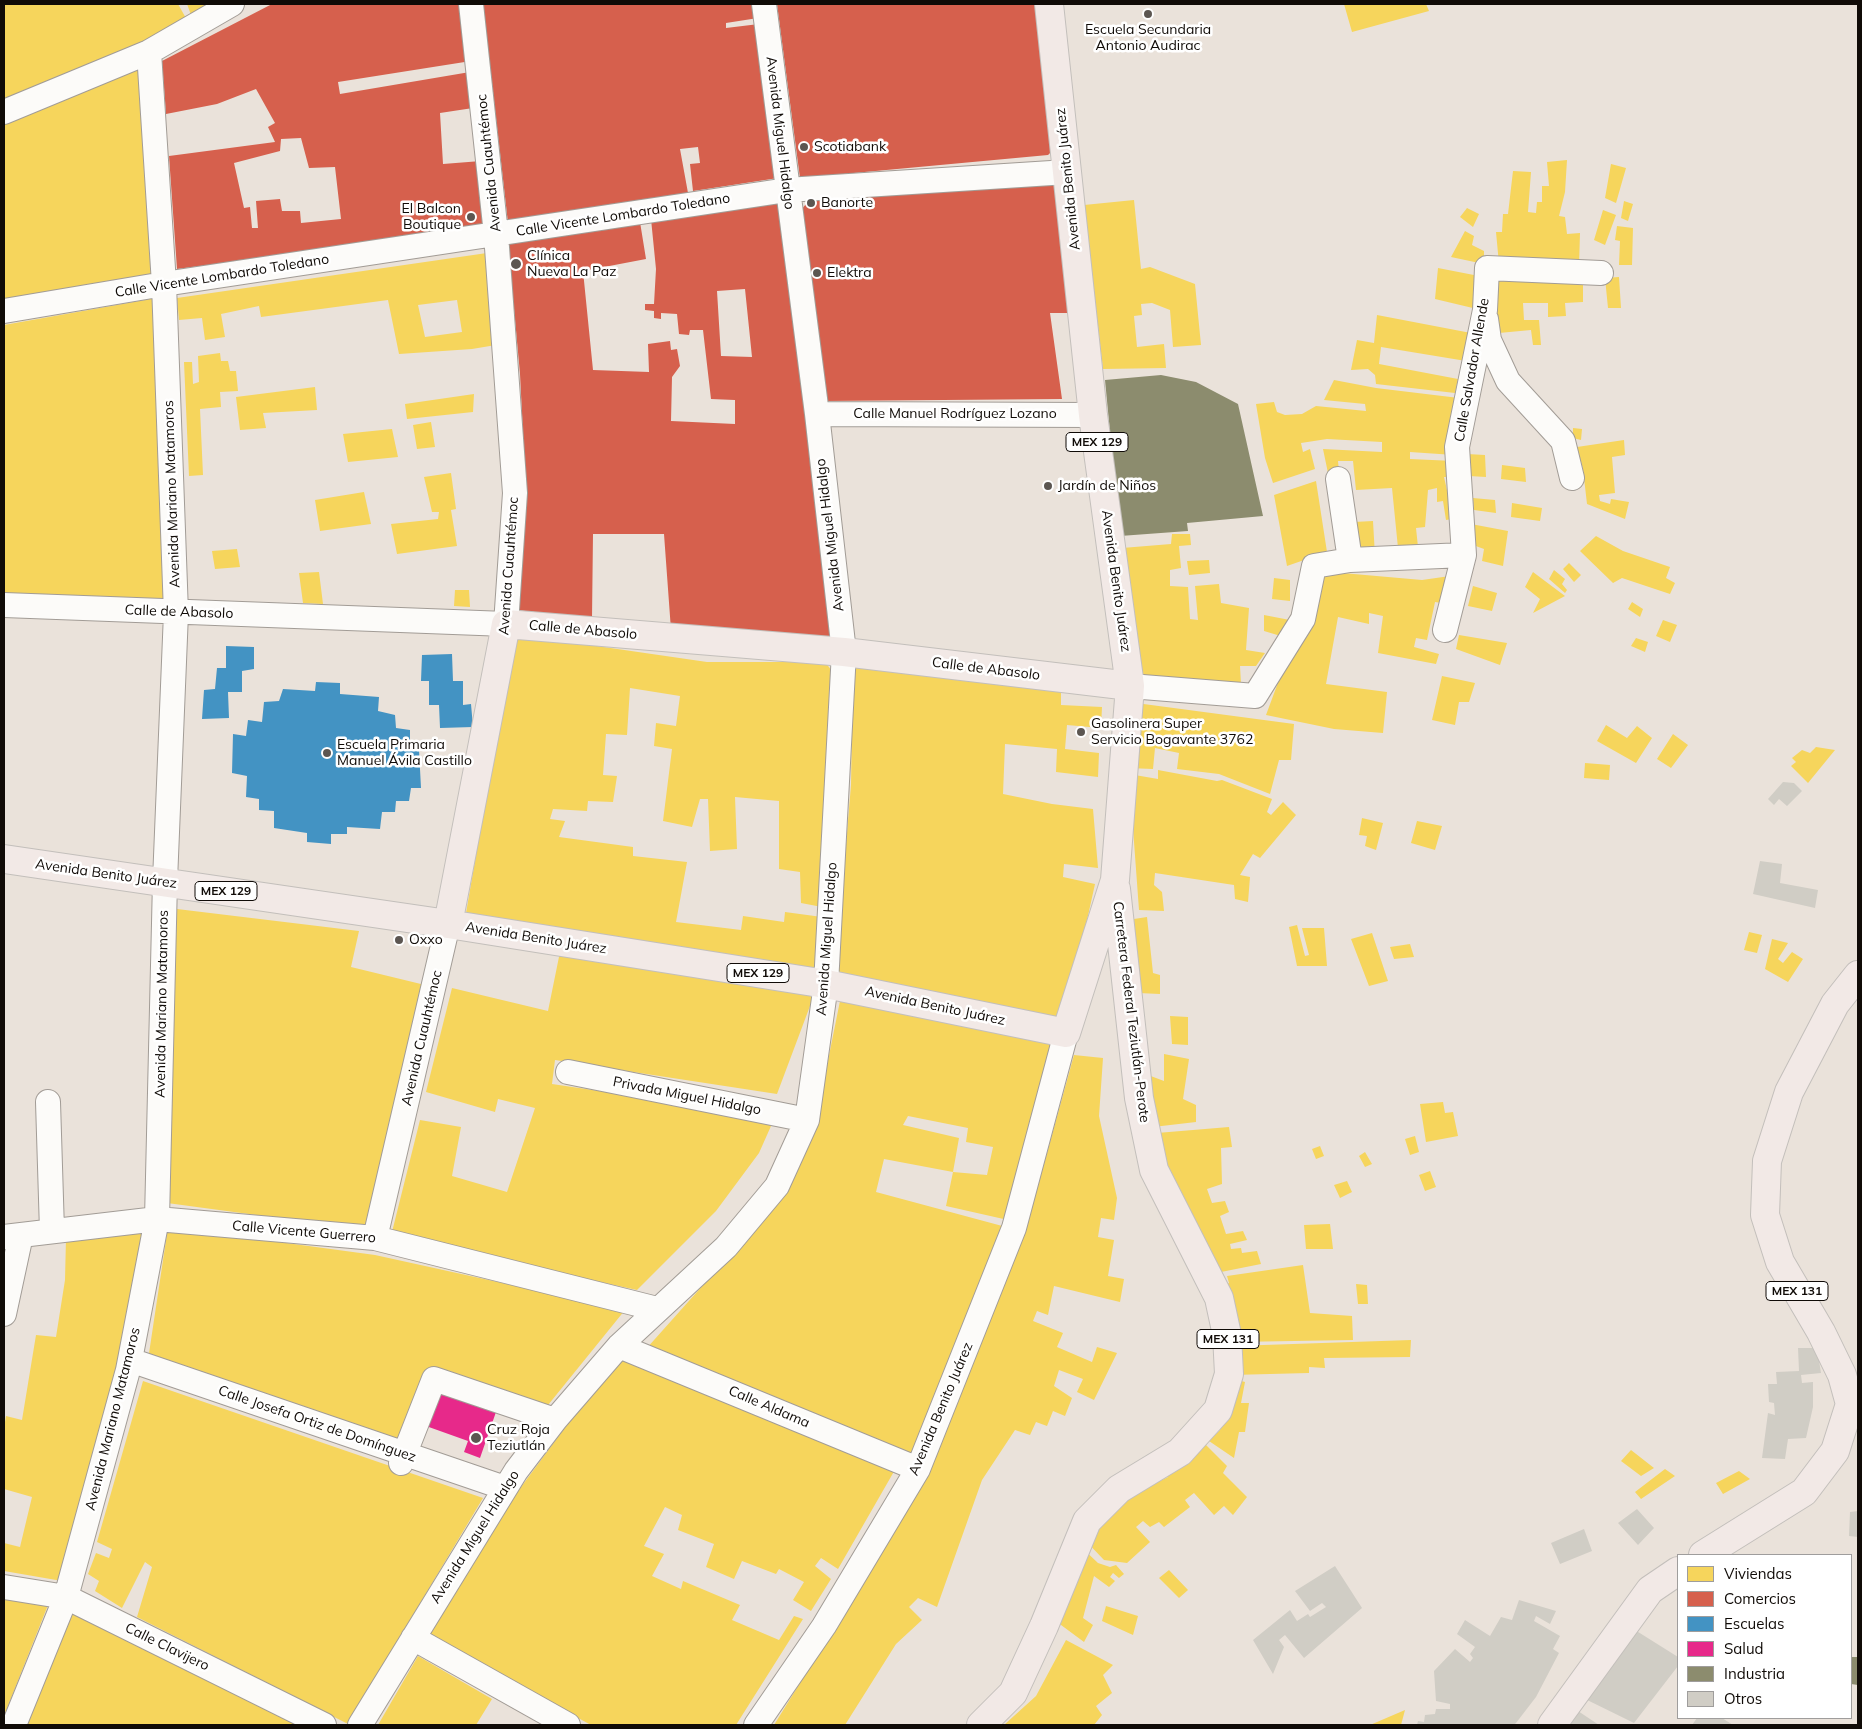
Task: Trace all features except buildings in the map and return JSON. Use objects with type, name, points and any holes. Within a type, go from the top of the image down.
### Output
[{"type":"main road","name":"Avenida Benito Juárez","points":[[4,859],[165,881],[448,924],[826,984],[1066,1033],[1115,880],[1130,686],[1093,415],[1049,4]]},
{"type":"main road","name":"Calle de Abasolo","points":[[506,624],[844,652],[1130,686]]},
{"type":"main road","name":"Avenida Cuauhtémoc","points":[[448,924],[506,624]]},
{"type":"main road","name":"Carretera Federal Teziutlán-Perote","points":[[982,1725],[1013,1693],[1044,1626],[1087,1521],[1119,1489],[1180,1452],[1218,1410],[1229,1374],[1227,1335],[1219,1298],[1154,1170],[1139,1098],[1115,880]]},
{"type":"main road","name":"MEX 131","points":[[1705,1554],[1804,1492],[1835,1452],[1850,1404],[1842,1375],[1821,1332],[1780,1262],[1765,1215],[1768,1161],[1789,1092],[1835,1004],[1858,975]]},
{"type":"main road","points":[[1552,1725],[1650,1590],[1677,1573]]},
{"type":"street","points":[[4,112],[149,52],[232,4]]},
{"type":"street","name":"Avenida Cuauhtémoc","points":[[472,4],[496,234],[515,493],[506,624]]},
{"type":"street","name":"Avenida Miguel Hidalgo","points":[[360,1725],[503,1493],[554,1422],[619,1346],[656,1309],[726,1247],[777,1186],[807,1120],[826,984],[844,652],[764,4]]},
{"type":"street","name":"Avenida Mariano Matamoros","points":[[14,1725],[66,1597],[129,1365],[157,1219],[165,881],[176,613],[164,284],[149,52]]},
{"type":"street","name":"Calle Vicente Lombardo Toledano","points":[[4,311],[164,284],[788,190],[1067,172]]},
{"type":"street","name":"Calle Salvador Allende","points":[[1445,630],[1464,555],[1458,447],[1485,310],[1487,268],[1601,273]]},
{"type":"street","points":[[1485,310],[1489,340],[1508,381],[1563,441],[1572,478]]},
{"type":"street","name":"Calle Manuel Rodríguez Lozano","points":[[816,414],[1093,415]]},
{"type":"street","points":[[1338,479],[1350,560]]},
{"type":"street","points":[[1130,686],[1255,696],[1303,619],[1314,566],[1350,560],[1464,555]]},
{"type":"street","name":"Calle de Abasolo","points":[[4,605],[506,624]]},
{"type":"street","name":"Avenida Cuauhtémoc","points":[[375,1238],[448,924]]},
{"type":"street","name":"Avenida Benito Juárez","points":[[756,1725],[824,1626],[918,1469],[1014,1228],[1066,1033]]},
{"type":"street","name":"Privada Miguel Hidalgo","points":[[568,1072],[807,1120]]},
{"type":"street","points":[[48,1102],[52,1231]]},
{"type":"street","name":"Calle Vicente Guerrero","points":[[12,1236],[157,1219],[375,1238],[656,1309]]},
{"type":"street","points":[[4,1314],[12,1236]]},
{"type":"street","name":"Calle Aldama","points":[[619,1346],[918,1469]]},
{"type":"street","name":"Calle Josefa Ortiz de Domínguez","points":[[129,1365],[503,1493]]},
{"type":"street","points":[[406,1460],[435,1382],[554,1422]]},
{"type":"street","name":"Calle Clavijero","points":[[4,1586],[66,1597],[324,1725]]},
{"type":"street","points":[[413,1638],[535,1717],[568,1725]]},
{"type":"place","name":"Escuela Secundaria Antonio Audirac","points":[[1148,14]]},
{"type":"place","name":"Scotiabank","points":[[804,147]]},
{"type":"place","name":"Banorte","points":[[811,203]]},
{"type":"place","name":"El Balcon Boutique","points":[[471,217]]},
{"type":"place","name":"Clínica Nueva La Paz","points":[[516,264]]},
{"type":"place","name":"Elektra","points":[[817,273]]},
{"type":"place","name":"Jardín de Niños","points":[[1048,486]]},
{"type":"place","name":"Gasolinera Super Servicio Bogavante 3762","points":[[1081,732]]},
{"type":"place","name":"Escuela Primaria Manuel Ávila Castillo","points":[[327,753]]},
{"type":"place","name":"Oxxo","points":[[399,940]]},
{"type":"place","name":"Cruz Roja Teziutlán","points":[[476,1438]]}]
